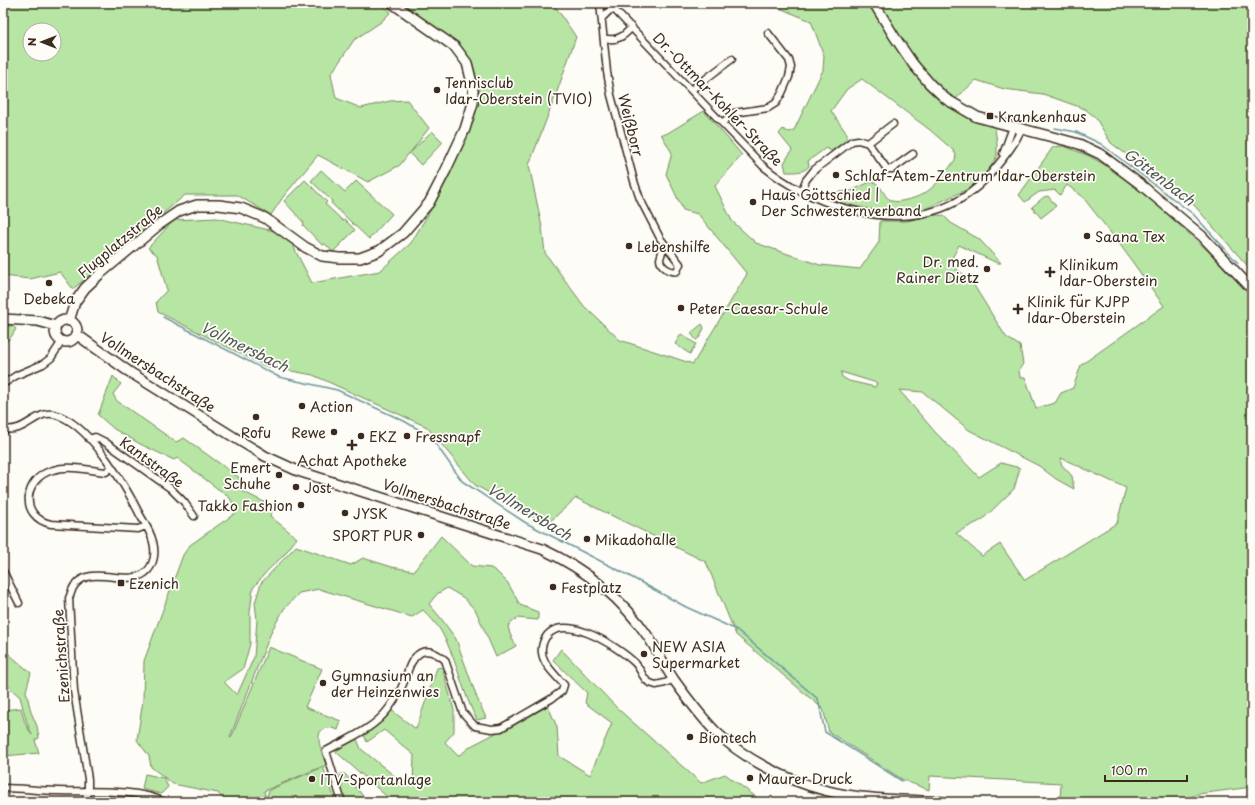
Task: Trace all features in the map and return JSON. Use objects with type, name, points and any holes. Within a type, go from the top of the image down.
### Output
[{"type":"street","name":"Flugplatzstraße","points":[[69,321],[78,297],[100,274],[160,224],[179,211],[197,205],[219,205],[241,208],[265,218],[305,247],[322,256],[360,258],[379,251],[403,233],[428,203],[445,172],[465,129],[473,103],[473,87],[466,63],[456,47],[392,3]]},
{"type":"street","name":"Weißborr","points":[[600,3],[607,72],[623,144],[640,199],[664,246]]},
{"type":"street","name":"Dr.-Ottmar-Kohler-Straße","points":[[608,3],[763,166],[782,181],[802,192],[836,206],[876,214],[894,215],[921,213],[940,209],[968,194],[984,181],[1017,138],[1017,128]]},
{"type":"street","points":[[874,3],[890,31],[913,64],[938,93],[977,117],[1079,144],[1100,154],[1140,184],[1202,236],[1252,289]]},
{"type":"street","points":[[602,18],[609,10],[614,9]]},
{"type":"street","points":[[604,38],[615,40],[620,38],[632,27]]},
{"type":"street","points":[[722,123],[734,113],[768,108],[776,103],[782,93],[789,77],[791,67],[789,60],[768,33]]},
{"type":"street","points":[[691,90],[732,59]]},
{"type":"street","points":[[868,143],[893,124]]},
{"type":"street","points":[[802,192],[806,180],[814,170],[852,141],[858,140],[868,143],[887,168],[892,170],[914,154]]},
{"type":"street","points":[[3,319],[38,322],[56,326]]},
{"type":"street","points":[[61,321],[69,321],[75,326],[76,334],[70,341],[62,341],[56,336],[56,326],[61,321]]},
{"type":"street","name":"Vollmersbachstraße","points":[[76,334],[175,401],[265,456],[298,471],[535,547],[570,563],[607,590],[626,610],[650,639],[674,679],[694,707],[716,732],[746,755],[768,769],[799,782],[824,790],[851,795],[944,802]]},
{"type":"street","points":[[3,384],[17,375],[43,364],[51,358],[62,341]]},
{"type":"street","name":"Ezenichstraße","points":[[3,429],[16,430],[38,416],[46,414],[62,416],[83,432],[112,467],[130,494],[153,541],[154,554],[152,564],[146,572],[128,578],[97,576],[80,580],[75,584],[69,598],[74,691],[88,779],[88,791],[85,802]]},
{"type":"street","name":"Kantstraße","points":[[89,439],[95,437],[105,442],[170,488],[184,502],[194,516]]},
{"type":"street","points":[[112,467],[106,472],[64,468],[52,470],[39,476],[30,487],[28,498],[30,508],[36,517],[43,522],[51,524],[138,529],[146,526]]},
{"type":"street","points":[[3,571],[19,603]]},
{"type":"street","points":[[342,802],[326,751],[361,732],[374,723],[388,709],[403,685],[409,666],[416,656],[422,652],[428,651],[438,654],[445,660],[463,713],[475,726],[492,729],[501,728],[551,699],[562,690],[564,685],[545,662],[542,654],[542,646],[547,636],[560,628],[573,628],[608,643],[635,663],[647,680],[656,685],[674,679]]},
{"type":"street","points":[[3,788],[128,793],[165,802]]},
{"type":"green space","points":[[3,3],[380,3],[391,12],[381,22],[354,40],[331,74],[336,98],[361,108],[390,101],[407,100],[429,128],[410,153],[432,131],[443,142],[421,165],[409,153],[400,165],[368,182],[318,155],[283,197],[271,215],[237,195],[185,195],[73,289],[60,272],[30,279],[3,276]]},
{"type":"green space","points":[[402,3],[553,3],[576,37],[529,165],[542,227],[545,253],[584,306],[620,340],[693,364],[747,274],[698,214],[683,210],[666,174],[672,153],[661,134],[666,134],[704,111],[742,155],[715,186],[732,221],[756,243],[820,265],[860,269],[879,242],[880,221],[908,221],[921,217],[938,215],[944,216],[951,223],[979,239],[1001,263],[997,263],[959,245],[951,260],[951,265],[970,279],[1006,337],[1020,346],[1023,364],[1019,370],[1020,378],[1025,377],[1036,408],[1055,403],[1061,393],[1073,388],[1081,365],[1164,306],[1121,246],[1082,196],[1067,185],[1060,195],[1055,190],[1039,192],[1025,202],[1019,195],[1053,147],[1064,146],[1089,156],[1114,170],[1157,205],[1208,251],[1252,297],[1252,787],[1198,794],[1178,802],[1060,802],[1061,783],[930,776],[929,790],[903,780],[829,732],[823,709],[736,635],[706,562],[576,498],[546,525],[475,485],[427,427],[313,375],[265,366],[158,312],[156,302],[167,290],[157,255],[148,248],[174,220],[217,218],[287,234],[312,283],[380,271],[411,243],[440,194],[469,132],[479,101],[479,88],[472,62],[458,45]],"holes":[[[841,372],[877,383],[875,387],[849,381],[842,377]],[[899,390],[923,392],[969,430],[1039,466],[1056,479],[1074,489],[1072,476],[1061,464],[1061,458],[1126,488],[1117,523],[1025,580],[1000,544],[982,556],[956,533],[982,520],[1014,489],[1020,468],[1001,463],[979,477],[936,433]]]},
{"type":"green space","points":[[767,3],[1252,3],[1252,271],[1193,204],[1111,143],[1095,117],[1085,109],[1043,94],[1004,89],[976,80],[948,106],[995,128],[997,156],[988,171],[970,188],[925,209],[879,211],[844,204],[824,198],[826,193],[851,191],[872,181],[876,183],[886,196],[893,201],[896,202],[915,198],[934,186],[955,160],[956,155],[953,150],[930,130],[862,79],[847,89],[831,111],[847,134],[847,140],[831,151],[826,148],[808,161],[809,166],[804,170],[799,172],[786,172],[784,163],[792,150],[779,134],[783,129],[788,132],[794,130],[823,70],[824,56],[811,21]]},
{"type":"green space","points":[[321,170],[345,192],[356,181],[392,214],[369,239],[331,203],[332,201],[311,181]]},
{"type":"green space","points":[[305,180],[327,202],[325,204],[355,230],[333,252],[325,244],[322,245],[303,225],[304,223],[284,201]]},
{"type":"green space","points":[[1048,196],[1056,206],[1041,218],[1032,207],[1044,197]]},
{"type":"green space","points":[[702,324],[704,328],[700,337],[696,340],[691,333]]},
{"type":"green space","points":[[6,326],[13,326],[16,329],[3,345],[3,328]]},
{"type":"green space","points":[[681,334],[696,344],[690,354],[675,344]]},
{"type":"green space","points":[[113,376],[121,384],[113,394],[117,401],[176,442],[184,438],[240,478],[240,490],[274,507],[270,516],[297,538],[284,555],[267,571],[253,588],[250,612],[250,644],[243,669],[224,682],[237,695],[254,657],[257,620],[255,603],[261,583],[296,546],[351,565],[363,558],[392,567],[414,571],[441,536],[472,566],[491,568],[497,572],[508,583],[520,605],[538,612],[538,620],[517,618],[508,626],[516,646],[496,657],[476,611],[464,598],[447,588],[437,594],[429,604],[456,639],[477,698],[486,718],[477,720],[467,698],[447,642],[437,625],[423,610],[412,617],[319,589],[299,593],[284,609],[272,630],[230,737],[231,738],[269,647],[322,669],[305,707],[341,721],[338,730],[329,728],[320,733],[319,738],[321,750],[326,765],[264,791],[267,802],[226,802],[218,793],[173,784],[151,767],[149,756],[137,740],[143,700],[144,661],[183,555],[190,545],[237,512],[230,498],[177,458],[174,460],[140,444],[114,429],[98,415]]},
{"type":"green space","points":[[3,649],[31,673],[26,691],[31,712],[37,726],[39,738],[35,740],[39,753],[3,756],[3,710],[21,708],[25,723],[32,735],[20,697],[3,680]]},
{"type":"green space","points":[[561,649],[617,708],[701,783],[725,774],[763,802],[393,802],[335,751],[357,739],[361,749],[397,778],[413,785],[414,755],[384,730],[367,742],[364,735],[391,710],[416,729],[437,668],[442,667],[454,710],[454,732],[445,742],[456,754],[460,755],[471,746],[548,706],[557,727],[559,756],[590,775],[612,723],[585,703],[587,693],[553,660]]},
{"type":"green space","name":"ITV-Sportanlage","points":[[323,767],[336,802],[268,802],[267,796],[269,790]]},
{"type":"green space","points":[[145,774],[164,778],[168,787],[161,794],[142,789]]},
{"type":"green space","points":[[341,774],[345,774],[368,802],[346,802],[339,782]]},
{"type":"waterway","name":"Göttenbach","points":[[1055,128],[1076,132],[1101,144],[1193,214],[1238,263]]},
{"type":"waterway","name":"Göttenbach","points":[[1248,273],[1252,278]]},
{"type":"waterway","name":"Vollmersbach","points":[[163,317],[279,377],[337,390],[404,421],[430,436],[462,481],[526,523],[686,607],[737,630],[818,699],[825,732],[902,781]]},
{"type":"waterway","name":"Vollmersbach","points":[[3,329],[11,324],[16,324]]},
{"type":"waterway","name":"Vollmersbach","points":[[31,325],[44,328]]},
{"type":"place","name":"Tennisclub Idar-Oberstein (TVIO)","points":[[437,90]]},
{"type":"place","name":"Krankenhaus","points":[[990,116]]},
{"type":"place","name":"Schlaf-Atem-Zentrum Idar-Oberstein","points":[[836,175]]},
{"type":"place","name":"Haus Göttschied | Der Schwesternverband","points":[[753,202]]},
{"type":"place","name":"Saana Tex","points":[[1087,236]]},
{"type":"place","name":"Lebenshilfe","points":[[629,246]]},
{"type":"place","name":"Dr. med. Rainer Dietz","points":[[987,269]]},
{"type":"place","name":"Klinikum Idar-Oberstein","points":[[1050,272]]},
{"type":"place","name":"Debeka","points":[[49,283]]},
{"type":"place","name":"Peter-Caesar-Schule","points":[[681,308]]},
{"type":"place","name":"Klinik für KJPP Idar-Oberstein","points":[[1018,309]]},
{"type":"place","name":"Action","points":[[302,406]]},
{"type":"place","name":"Rofu","points":[[256,417]]},
{"type":"place","name":"Rewe","points":[[334,432]]},
{"type":"place","name":"EKZ","points":[[361,436]]},
{"type":"place","name":"Fressnapf","points":[[407,436]]},
{"type":"place","name":"Achat Apotheke","points":[[352,445]]},
{"type":"place","name":"Emert Schuhe","points":[[279,475]]},
{"type":"place","name":"Jost","points":[[296,487]]},
{"type":"place","name":"Takko Fashion","points":[[301,505]]},
{"type":"place","name":"JYSK","points":[[345,513]]},
{"type":"place","name":"SPORT PUR","points":[[421,535]]},
{"type":"place","name":"Mikadohalle","points":[[587,539]]},
{"type":"place","name":"Ezenich","points":[[121,583]]},
{"type":"place","name":"Festplatz","points":[[553,587]]},
{"type":"place","name":"NEW ASIA Supermarket","points":[[644,654]]},
{"type":"place","name":"Gymnasium an der Heinzenwies","points":[[323,683]]},
{"type":"place","name":"Biontech","points":[[690,737]]},
{"type":"place","name":"Maurer Druck","points":[[750,778]]},
{"type":"place","name":"ITV-Sportanlage","points":[[312,779]]}]
